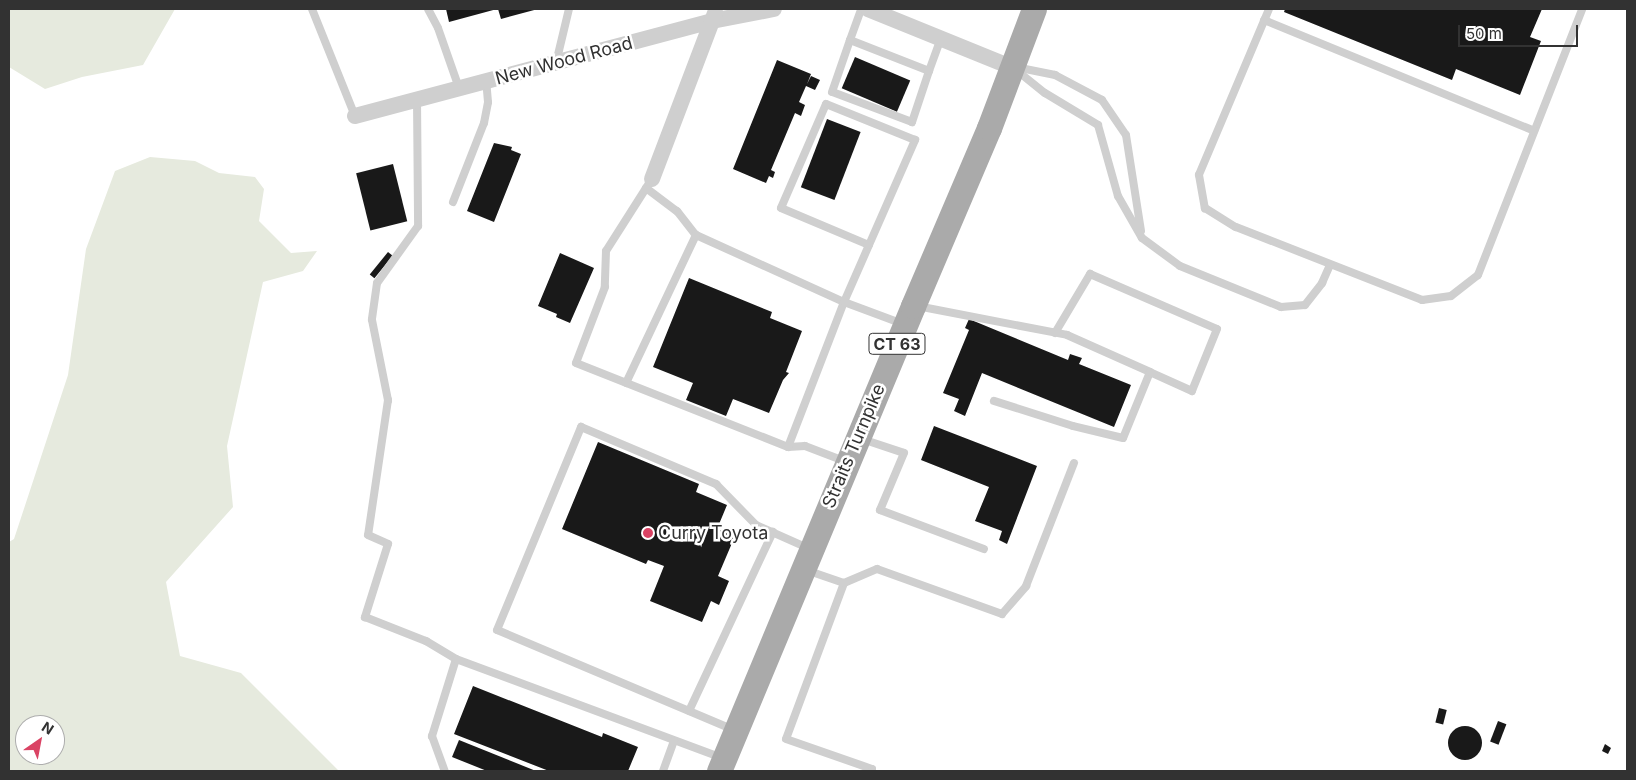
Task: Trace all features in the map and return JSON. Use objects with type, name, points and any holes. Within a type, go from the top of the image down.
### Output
[{"type":"main road","name":"Straits Turnpike","points":[[722,765],[806,559],[990,128],[1034,9]]},
{"type":"street","name":"New Wood Road","points":[[354,116],[556,63],[714,15],[774,9]]},
{"type":"street","points":[[868,9],[1012,67]]},
{"type":"street","points":[[649,184],[714,15]]},
{"type":"lane","points":[[312,9],[354,116]]},
{"type":"lane","points":[[428,9],[438,28],[459,88]]},
{"type":"lane","points":[[556,63],[569,9]]},
{"type":"lane","points":[[861,9],[832,92],[912,122],[941,38]]},
{"type":"lane","points":[[1269,9],[1199,175],[1205,208],[1236,227],[1422,300],[1451,296],[1478,275],[1582,9]]},
{"type":"lane","points":[[1264,20],[1534,131]]},
{"type":"lane","points":[[850,40],[929,71]]},
{"type":"lane","points":[[1012,67],[1055,76],[1102,100],[1126,135],[1142,238]]},
{"type":"lane","points":[[1012,67],[1045,94],[1098,125],[1118,196],[1142,238],[1180,266],[1281,307],[1305,305],[1322,283],[1330,265]]},
{"type":"lane","points":[[453,202],[484,123],[488,102],[486,81]]},
{"type":"lane","points":[[417,100],[418,226],[377,283],[372,320],[388,400],[368,535],[388,544],[365,616],[426,641],[456,659],[674,741],[722,765]]},
{"type":"lane","points":[[788,447],[844,302],[869,245],[915,140],[826,104],[781,208],[869,245]]},
{"type":"lane","points":[[847,462],[805,446],[788,447],[576,363],[605,287],[606,251],[649,184],[677,211],[696,235],[844,302],[909,315],[1067,335],[1192,391],[1217,329],[1090,274],[1055,333]]},
{"type":"lane","points":[[626,383],[696,235]]},
{"type":"lane","points":[[994,401],[1073,426],[1123,438],[1150,372]]},
{"type":"lane","points":[[736,730],[497,630],[581,427],[716,484],[756,525],[773,532],[806,559],[844,583]]},
{"type":"lane","points":[[857,438],[904,453],[880,510],[984,549]]},
{"type":"lane","points":[[872,771],[872,769],[786,739],[844,583],[877,569],[1002,614],[1026,586],[1074,463]]},
{"type":"lane","points":[[689,711],[773,532]]},
{"type":"lane","points":[[444,771],[432,736],[456,659]]},
{"type":"lane","points":[[663,771],[674,741]]},
{"type":"shaded area","points":[[9,9],[175,9],[143,65],[82,77],[45,89],[9,67]]},
{"type":"shaded area","points":[[150,157],[195,161],[219,173],[255,177],[264,189],[259,221],[291,253],[317,251],[303,271],[263,282],[227,446],[233,507],[166,582],[180,656],[241,673],[339,771],[9,771],[9,542],[14,539],[68,375],[86,249],[115,171]]},
{"type":"building","points":[[446,9],[497,9],[449,22]]},
{"type":"building","points":[[498,9],[538,9],[501,19]]},
{"type":"building","points":[[1285,9],[1542,9],[1530,37],[1541,41],[1520,95],[1456,69],[1452,80],[1284,12]]},
{"type":"building","points":[[855,57],[910,80],[897,112],[842,88]]},
{"type":"building","points":[[777,60],[811,74],[807,84],[811,76],[820,80],[815,90],[806,86],[799,102],[805,105],[801,116],[795,113],[771,170],[775,172],[773,178],[769,176],[766,183],[733,169]]},
{"type":"building","points":[[827,119],[861,132],[834,200],[801,187]]},
{"type":"building","points":[[494,143],[512,147],[511,150],[521,154],[494,222],[467,211]]},
{"type":"building","points":[[393,164],[407,221],[370,230],[356,173]]},
{"type":"building","points":[[388,252],[393,256],[374,278],[370,275]]},
{"type":"building","points":[[560,253],[594,268],[570,323],[556,317],[557,314],[538,306]]},
{"type":"building","points":[[689,278],[772,312],[770,318],[802,331],[786,372],[789,373],[783,380],[769,413],[733,399],[726,416],[686,400],[693,383],[653,367]]},
{"type":"building","points":[[969,319],[1068,360],[1070,354],[1082,358],[1079,364],[1131,385],[1114,427],[982,373],[965,416],[954,411],[959,399],[943,393],[969,330],[965,328]]},
{"type":"building","points":[[934,426],[1037,466],[1007,544],[999,540],[1002,531],[975,521],[989,487],[921,460]]},
{"type":"building","name":"Curry Toyota","points":[[598,442],[699,484],[696,492],[727,505],[717,529],[735,536],[718,576],[729,581],[719,605],[711,601],[702,622],[650,601],[664,566],[648,560],[646,564],[562,529]]},
{"type":"building","points":[[473,686],[602,737],[603,733],[638,747],[628,771],[549,771],[454,734]]},
{"type":"building","points":[[1439,708],[1447,710],[1443,724],[1435,723]]},
{"type":"building","points":[[1498,721],[1506,724],[1499,745],[1490,742]]},
{"type":"building","points":[[1465,726],[1472,727],[1477,731],[1481,736],[1481,750],[1477,755],[1472,759],[1465,760],[1458,759],[1453,755],[1449,750],[1448,743],[1449,736],[1453,731],[1458,727]]},
{"type":"building","points":[[459,740],[536,771],[487,771],[452,757]]},
{"type":"building","points":[[1605,744],[1611,748],[1608,754],[1602,751]]},
{"type":"place","name":"Curry Toyota","points":[[648,533]]}]
